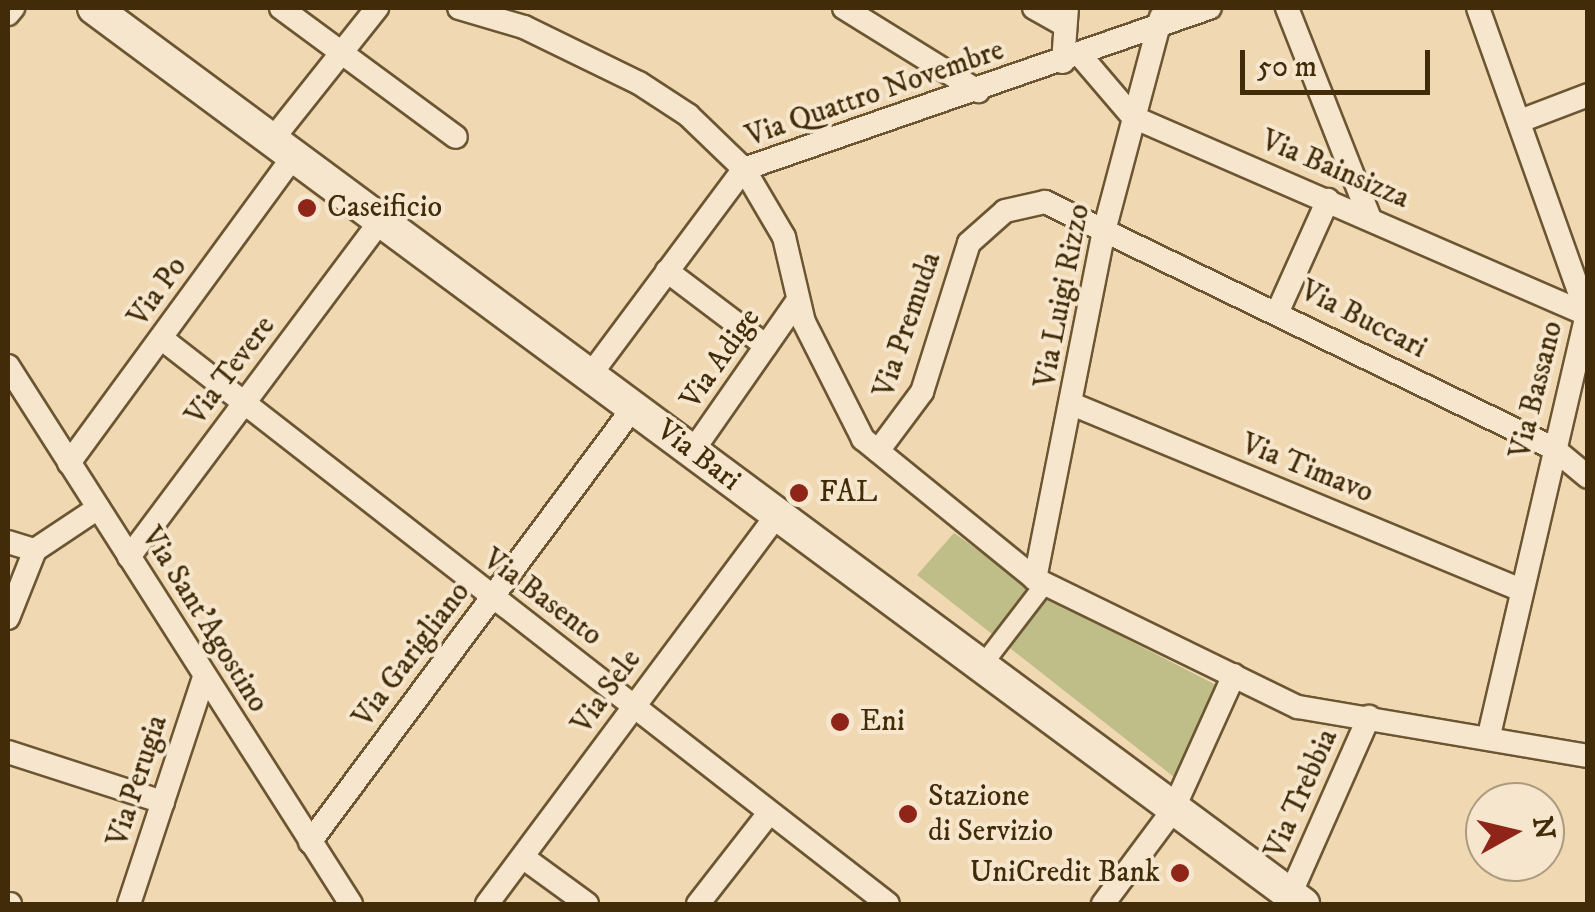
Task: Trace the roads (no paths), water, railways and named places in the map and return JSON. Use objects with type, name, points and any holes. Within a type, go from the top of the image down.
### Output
[{"type":"main road","name":"Via Bari","points":[[94,8],[1296,900]]},
{"type":"street","points":[[8,14],[13,8]]},
{"type":"street","points":[[281,8],[456,136]]},
{"type":"street","name":"Via Po","points":[[69,463],[162,338],[341,53],[377,8]]},
{"type":"street","points":[[459,8],[524,28],[638,83],[688,115],[744,169],[784,236],[798,300],[835,388],[863,439],[1040,582],[1298,707],[1588,756]]},
{"type":"street","points":[[844,8],[978,91]]},
{"type":"street","points":[[1034,8],[1064,15],[1072,58]]},
{"type":"street","name":"Via Quattro Novembre","points":[[590,374],[744,169],[1072,58],[1161,17],[1210,8]]},
{"type":"street","points":[[1287,8],[1369,216]]},
{"type":"street","name":"Via Bassano","points":[[1478,8],[1587,314],[1519,588],[1488,739]]},
{"type":"street","name":"Via Luigi Rizzo","points":[[1040,582],[1104,230],[1161,17]]},
{"type":"street","name":"Via Bainsizza","points":[[1072,58],[1133,117],[1369,216],[1587,314]]},
{"type":"street","points":[[1520,121],[1588,95]]},
{"type":"street","points":[[1278,310],[1328,200]]},
{"type":"street","name":"Via Premuda","points":[[878,451],[922,392],[957,268],[990,222],[1005,211],[1044,202],[1104,230]]},
{"type":"street","name":"Via Tevere","points":[[128,557],[381,220]]},
{"type":"street","name":"Via Buccari","points":[[1104,230],[1278,310],[1553,448],[1588,477]]},
{"type":"street","points":[[667,272],[766,346]]},
{"type":"street","name":"Via Adige","points":[[692,452],[798,300]]},
{"type":"street","name":"Via Basento","points":[[162,338],[888,904]]},
{"type":"street","name":"Via Sant'Agostino","points":[[8,366],[352,904]]},
{"type":"street","name":"Via Timavo","points":[[1072,404],[1519,588]]},
{"type":"street","name":"Via Garigliano","points":[[310,842],[633,408]]},
{"type":"street","points":[[8,618],[35,550],[98,508]]},
{"type":"street","name":"Via Sele","points":[[487,904],[777,515]]},
{"type":"street","points":[[8,542],[35,550]]},
{"type":"street","points":[[981,666],[1040,582]]},
{"type":"street","points":[[1102,904],[1173,810],[1234,675]]},
{"type":"street","name":"Via Perugia","points":[[130,904],[204,677]]},
{"type":"street","name":"Via Trebbia","points":[[1296,900],[1369,717]]},
{"type":"street","points":[[8,752],[163,802]]},
{"type":"street","points":[[698,904],[769,814]]},
{"type":"street","points":[[524,858],[587,904]]},
{"type":"place","name":"Caseificio","points":[[307,208]]},
{"type":"place","name":"FAL","points":[[799,493]]},
{"type":"place","name":"Eni","points":[[840,722]]},
{"type":"place","name":"Stazione di Servizio","points":[[908,814]]},
{"type":"place","name":"UniCredit Bank","points":[[1180,873]]}]
